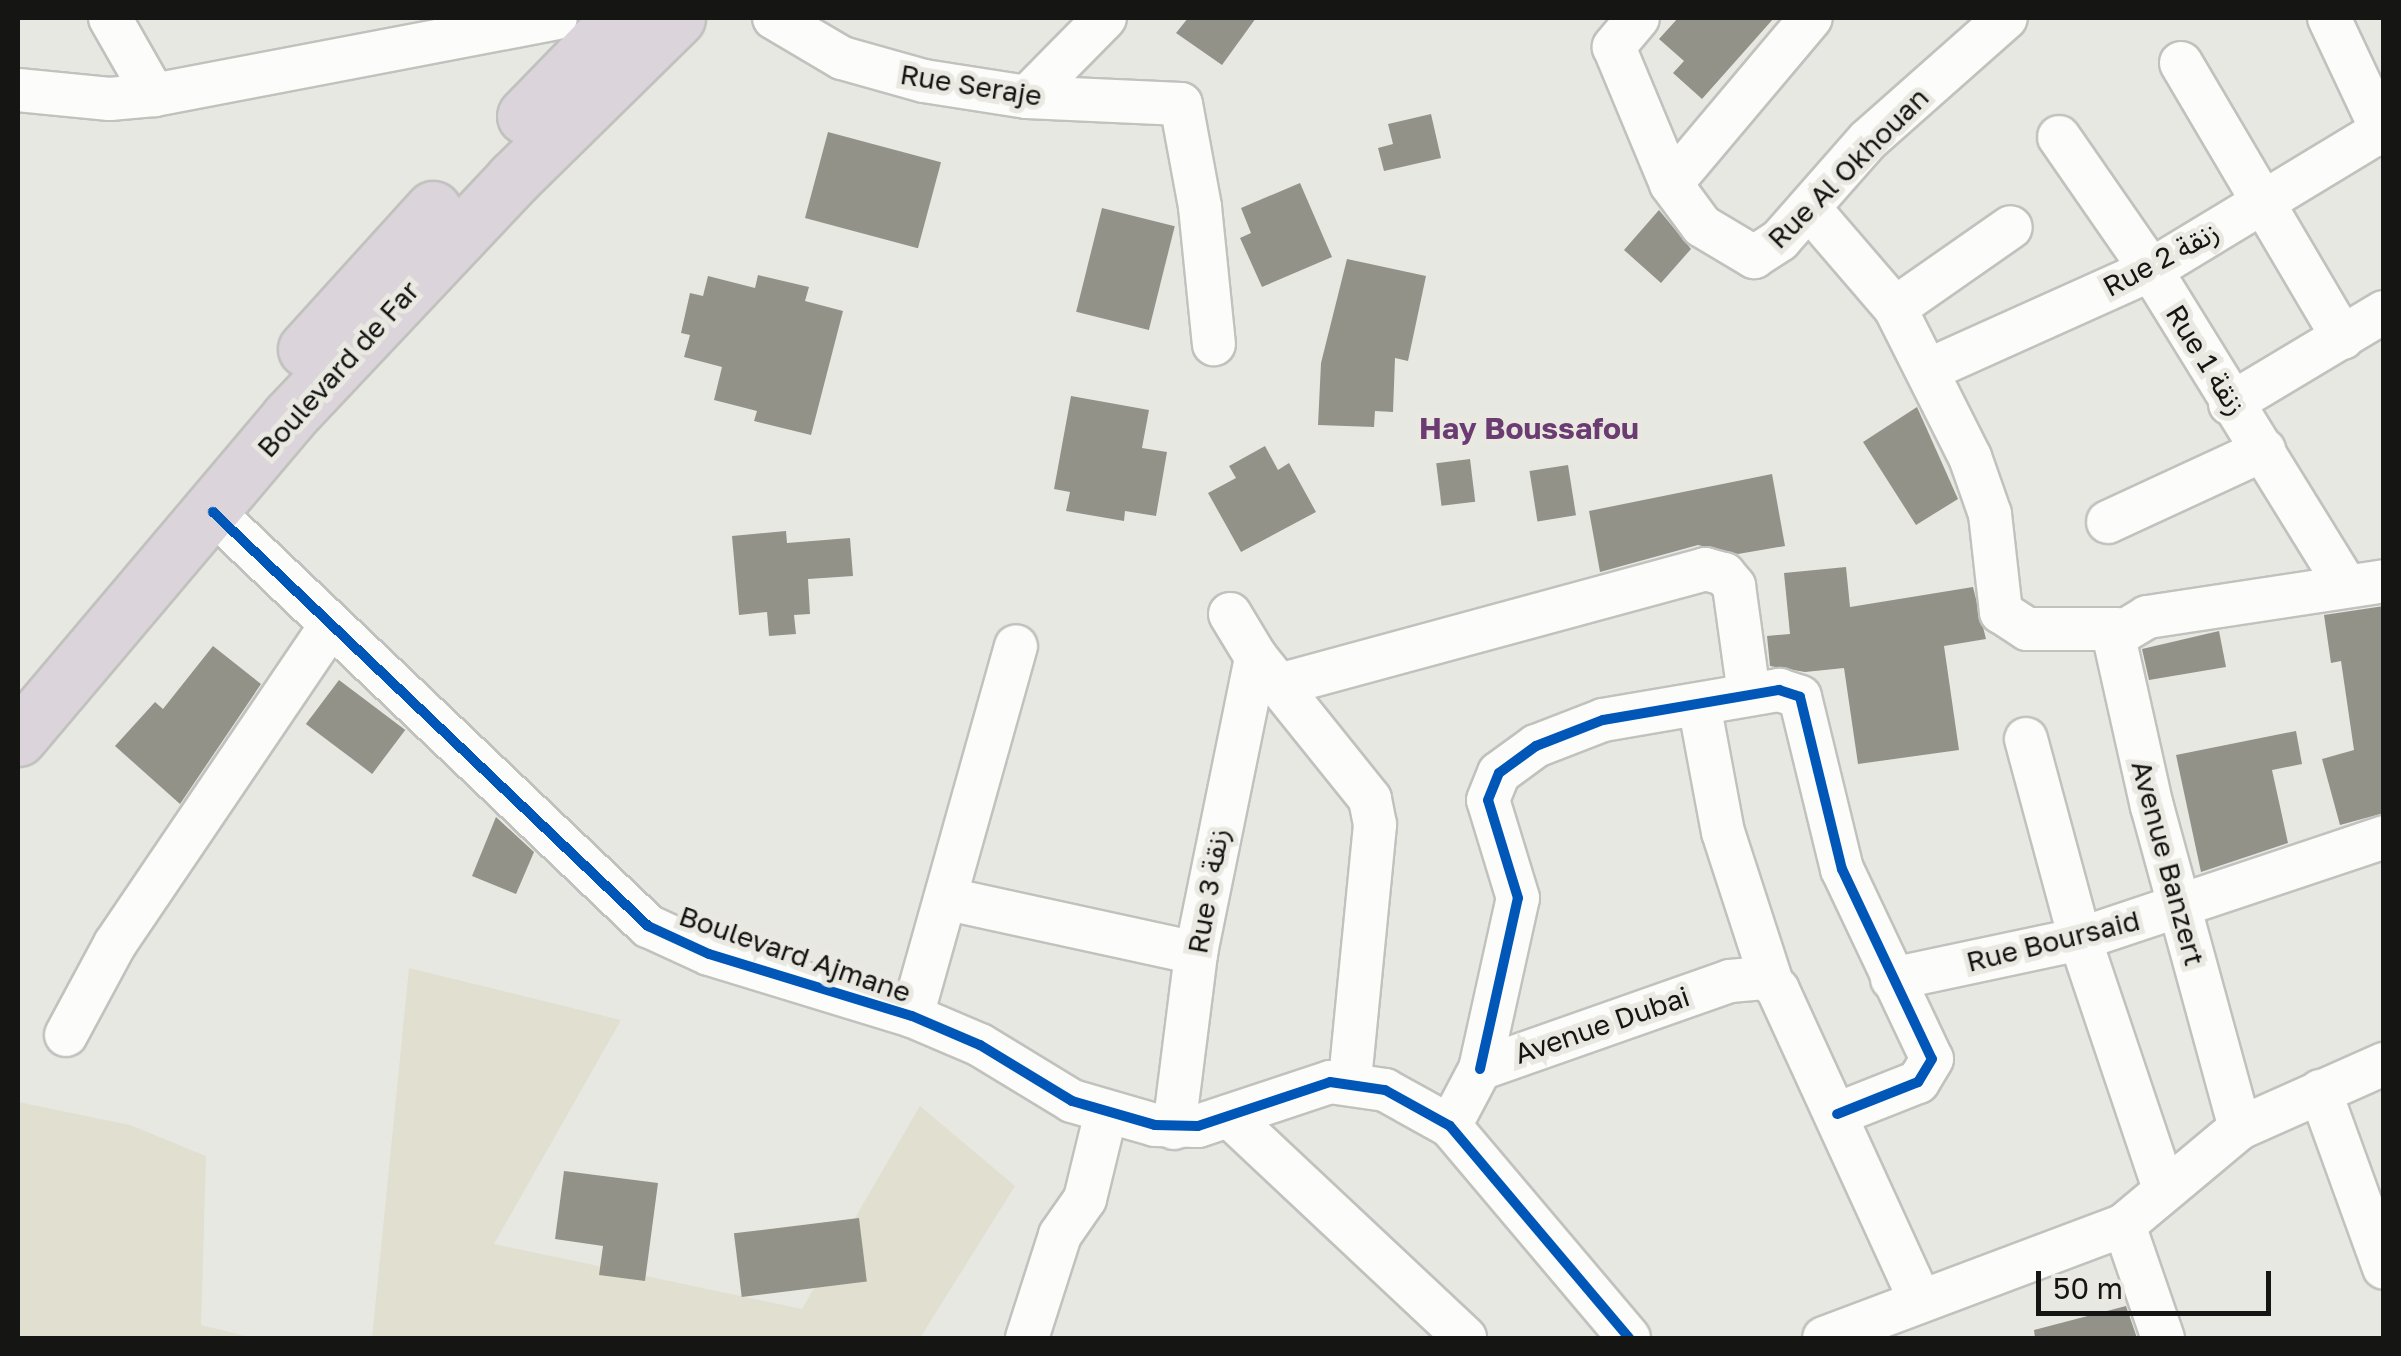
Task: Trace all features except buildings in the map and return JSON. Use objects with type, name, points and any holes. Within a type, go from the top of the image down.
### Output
[{"type":"highway","name":"Boulevard de Far","points":[[18,686],[364,281],[620,18]]},
{"type":"highway","name":"Boulevard de Far","points":[[18,738],[290,417],[513,178],[678,18]]},
{"type":"street","points":[[110,18],[154,95]]},
{"type":"street","points":[[18,90],[110,99],[154,95],[383,34],[556,18]]},
{"type":"street","name":"Rue Seraje","points":[[774,18],[842,58],[872,68],[1028,97],[1181,104],[1200,207],[1214,344]]},
{"type":"street","points":[[1028,97],[1105,18]]},
{"type":"street","points":[[1671,184],[1811,18]]},
{"type":"street","name":"Rue Al Okhouan","points":[[1671,184],[1702,226],[1728,246],[1759,255],[1809,208],[1868,140],[2006,18]]},
{"type":"street","points":[[2329,18],[2383,126]]},
{"type":"street","points":[[1626,32],[1671,184]]},
{"type":"street","points":[[2181,63],[2267,200],[2343,338]]},
{"type":"street","points":[[2383,126],[2384,76]]},
{"type":"street","name":"Rue 2 زنقة","points":[[1928,370],[2151,270],[2383,126]]},
{"type":"street","name":"Rue 1 زنقة","points":[[2059,137],[2151,270],[2230,404],[2365,584]]},
{"type":"street","points":[[1809,208],[1895,308],[1928,370],[1984,492],[2001,612],[2027,630],[2132,623],[2365,584]]},
{"type":"street","points":[[1895,308],[2011,227]]},
{"type":"street","points":[[2230,404],[2384,312]]},
{"type":"street","points":[[2108,522],[2264,450]]},
{"type":"street","name":"Boulevard Ajmane","points":[[212,512],[329,628],[648,926],[708,954],[912,1016],[1106,1113],[1174,1128],[1229,1116],[1316,1085],[1350,1082],[1384,1090],[1450,1126],[1629,1338]]},
{"type":"street","points":[[1268,671],[1705,569],[1724,574],[1734,586],[1749,694]]},
{"type":"street","points":[[1230,614],[1268,671],[1362,782],[1373,811],[1350,1082]]},
{"type":"street","name":"Avenue Banzert","points":[[2132,623],[2114,658],[2240,1128]]},
{"type":"street","points":[[66,1035],[114,944],[329,628]]},
{"type":"street","points":[[912,1016],[1016,646]]},
{"type":"street","name":"Rue 3 زنقة","points":[[1174,1128],[1196,953],[1268,671]]},
{"type":"street","points":[[1480,1068],[1518,898],[1488,800],[1491,783],[1509,764],[1572,731],[1779,690],[1800,697],[1842,869],[1932,1059],[1932,1070],[1918,1082],[1837,1114]]},
{"type":"street","points":[[1699,704],[1750,980],[1837,1114],[1919,1298]]},
{"type":"street","points":[[2026,739],[2080,939],[2163,1186]]},
{"type":"street","name":"Rue Boursaid","points":[[1892,979],[2080,939],[2384,838]]},
{"type":"street","points":[[948,899],[1196,953]]},
{"type":"street","name":"Avenue Dubai","points":[[1450,1126],[1480,1068],[1750,980]]},
{"type":"street","points":[[1824,1338],[1919,1298],[2124,1225],[2163,1186],[2240,1128],[2384,1064]]},
{"type":"street","points":[[2320,1092],[2384,1268]]},
{"type":"street","points":[[1027,1338],[1060,1234],[1085,1199],[1106,1113]]},
{"type":"street","points":[[1229,1116],[1466,1338]]},
{"type":"street","points":[[2124,1225],[2163,1338]]},
{"type":"shaded area","points":[[409,968],[621,1020],[494,1244],[802,1309],[920,1106],[1015,1186],[920,1338],[372,1338]]},
{"type":"shaded area","points":[[18,1102],[130,1125],[206,1156],[201,1325],[254,1338],[18,1338]]},
{"type":"cycle path","points":[[213,512],[648,926],[709,954],[912,1016],[980,1045],[1072,1101],[1155,1125],[1198,1126],[1330,1082],[1385,1090],[1450,1126],[1629,1338]]},
{"type":"cycle path","points":[[1480,1069],[1518,898],[1488,800],[1499,773],[1536,746],[1603,720],[1779,690],[1800,697],[1842,869],[1932,1059],[1918,1082],[1837,1114]]},
{"type":"district","name":"Hay Boussafou","points":[[1529,428]]}]
